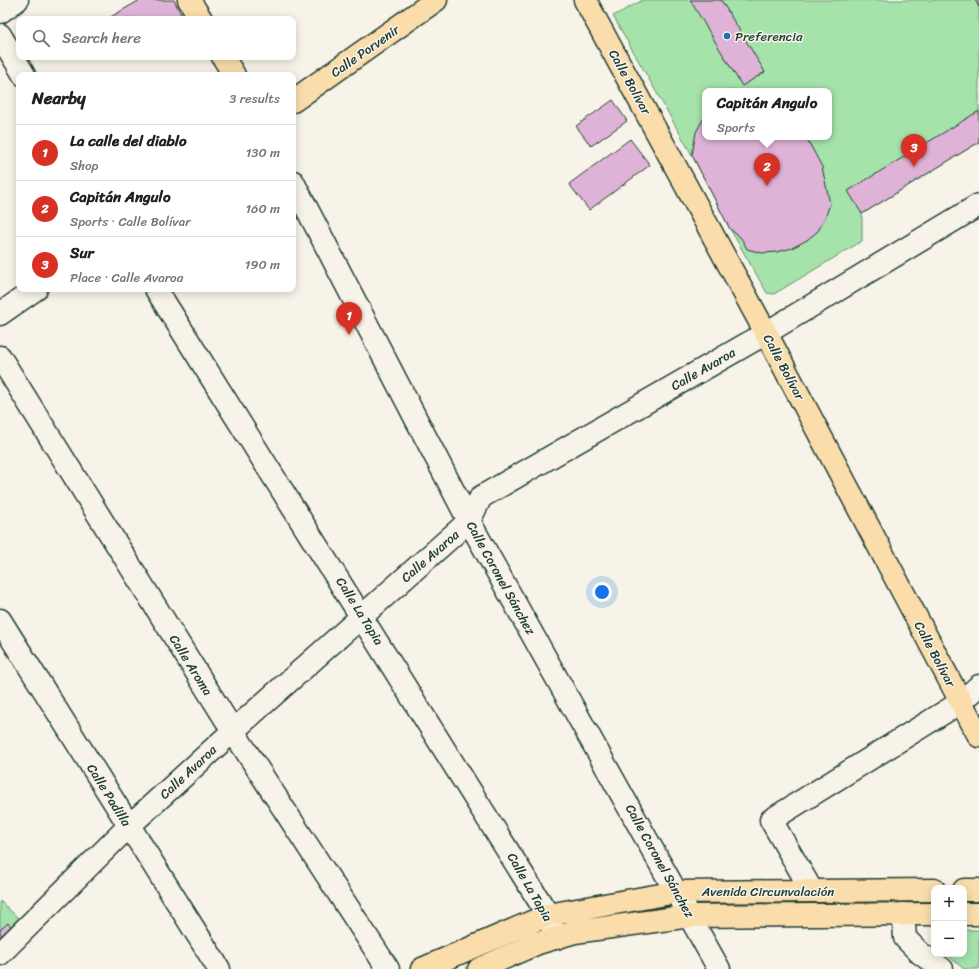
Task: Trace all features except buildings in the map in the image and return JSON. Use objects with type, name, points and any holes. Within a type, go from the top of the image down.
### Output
[{"type":"main road","points":[[189,0],[198,16]]},
{"type":"main road","name":"Calle Porvenir","points":[[296,99],[436,0]]},
{"type":"main road","name":"Calle Bolívar","points":[[585,0],[766,332],[979,736]]},
{"type":"main road","points":[[225,60],[232,72]]},
{"type":"main road","name":"Avenida Circunvalación","points":[[422,969],[548,914],[677,892],[931,890]]},
{"type":"main road","points":[[967,890],[979,890]]},
{"type":"main road","name":"Avenida Circunvalación","points":[[478,969],[538,943],[575,932],[690,916],[931,914]]},
{"type":"main road","points":[[967,914],[979,914]]},
{"type":"street","points":[[0,12],[17,0]]},
{"type":"street","points":[[0,35],[22,72]]},
{"type":"street","name":"Calle Coronel Sánchez","points":[[296,188],[470,521],[719,969]]},
{"type":"street","name":"Calle Avaroa","points":[[0,954],[128,827],[362,615],[470,521],[481,497],[766,332],[979,205]]},
{"type":"street","points":[[0,314],[32,292]]},
{"type":"street","name":"Calle La Tapia","points":[[158,292],[362,615],[548,914],[556,938]]},
{"type":"street","name":"Calle Aroma","points":[[0,357],[233,731],[388,969]]},
{"type":"street","name":"Calle Padilla","points":[[0,620],[128,827],[219,969]]},
{"type":"street","points":[[812,892],[771,820],[961,702],[979,686]]},
{"type":"street","points":[[903,914],[905,938],[942,969]]},
{"type":"green space","points":[[643,0],[979,0],[979,142],[862,214],[862,241],[774,294],[767,293],[730,229],[692,155],[613,16]]},
{"type":"green space","points":[[0,901],[27,926],[0,946]]},
{"type":"green space","points":[[967,930],[979,930],[979,969],[964,969],[950,957],[967,957]]},
{"type":"place","name":"Preferencia","points":[[727,36]]},
{"type":"place","name":"Sur","points":[[914,167]]},
{"type":"place","name":"Capitán Angulo","points":[[767,186]]},
{"type":"place","name":"La calle del diablo","points":[[349,335]]}]
